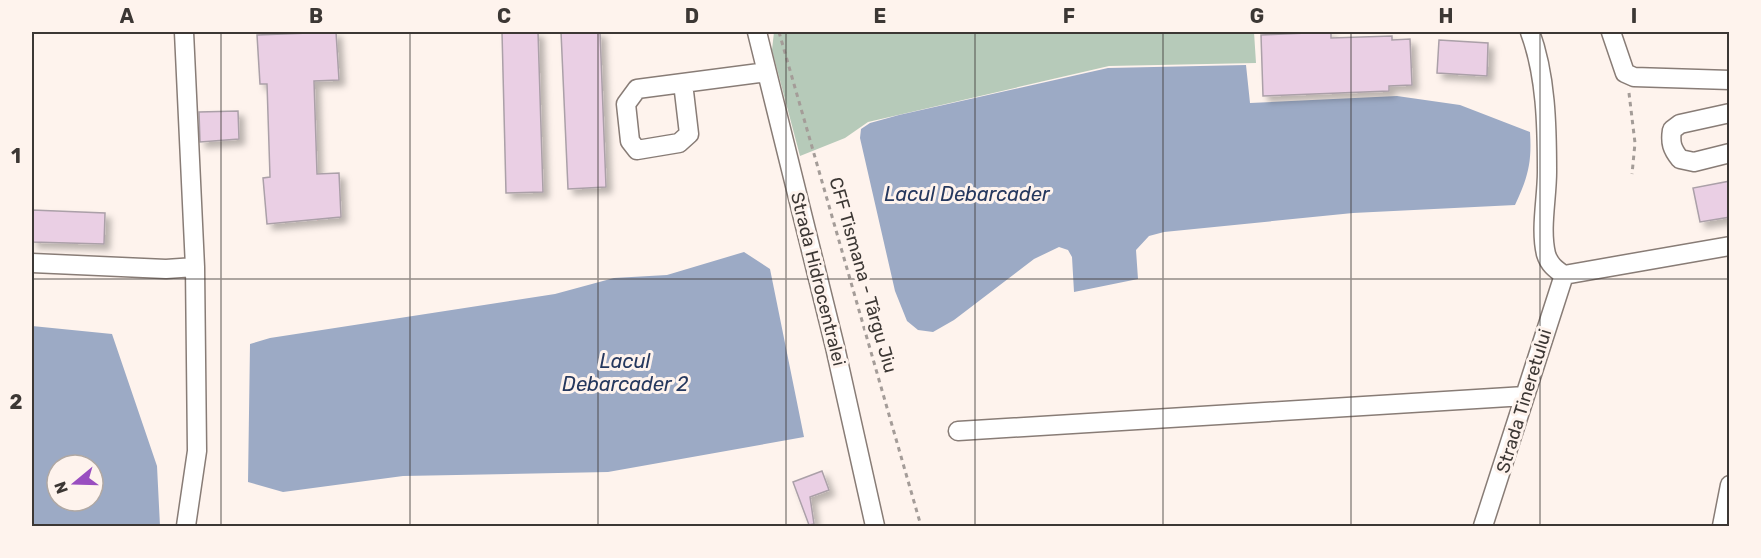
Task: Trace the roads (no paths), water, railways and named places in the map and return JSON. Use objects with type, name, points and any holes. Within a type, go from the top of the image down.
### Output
[{"type":"street","points":[[184,32],[195,267],[197,451],[186,526]]},
{"type":"street","name":"Strada Hidrocentralei","points":[[757,32],[835,347],[875,526]]},
{"type":"street","points":[[1527,32],[1543,91],[1547,172],[1545,252],[1549,262],[1564,274],[1730,246]]},
{"type":"street","points":[[1611,32],[1625,74],[1634,77],[1730,80]]},
{"type":"street","points":[[683,83],[767,72]]},
{"type":"street","points":[[1730,113],[1680,124],[1672,130],[1670,140],[1672,149],[1680,159],[1694,162],[1730,153]]},
{"type":"street","points":[[32,263],[195,267]]},
{"type":"street","name":"Strada Tineretului","points":[[1483,526],[1564,274]]},
{"type":"street","points":[[958,431],[1525,396]]},
{"type":"street","points":[[1722,526],[1730,485]]},
{"type":"water","name":"Lacul Debarcader","points":[[1246,65],[1250,103],[1397,96],[1460,105],[1530,132],[1528,170],[1515,205],[1353,213],[1164,232],[1149,236],[1136,250],[1138,279],[1074,292],[1072,257],[1068,250],[1059,247],[1034,259],[954,320],[933,332],[918,330],[907,321],[895,291],[860,138],[861,129],[870,123],[899,115],[1108,68]]},
{"type":"water","name":"Lacul Debarcader 2","points":[[744,252],[770,269],[804,437],[608,472],[403,476],[283,492],[248,482],[250,344],[270,338],[555,294],[614,278],[667,275]]},
{"type":"water","points":[[32,326],[112,334],[157,466],[160,526],[32,526]]}]
